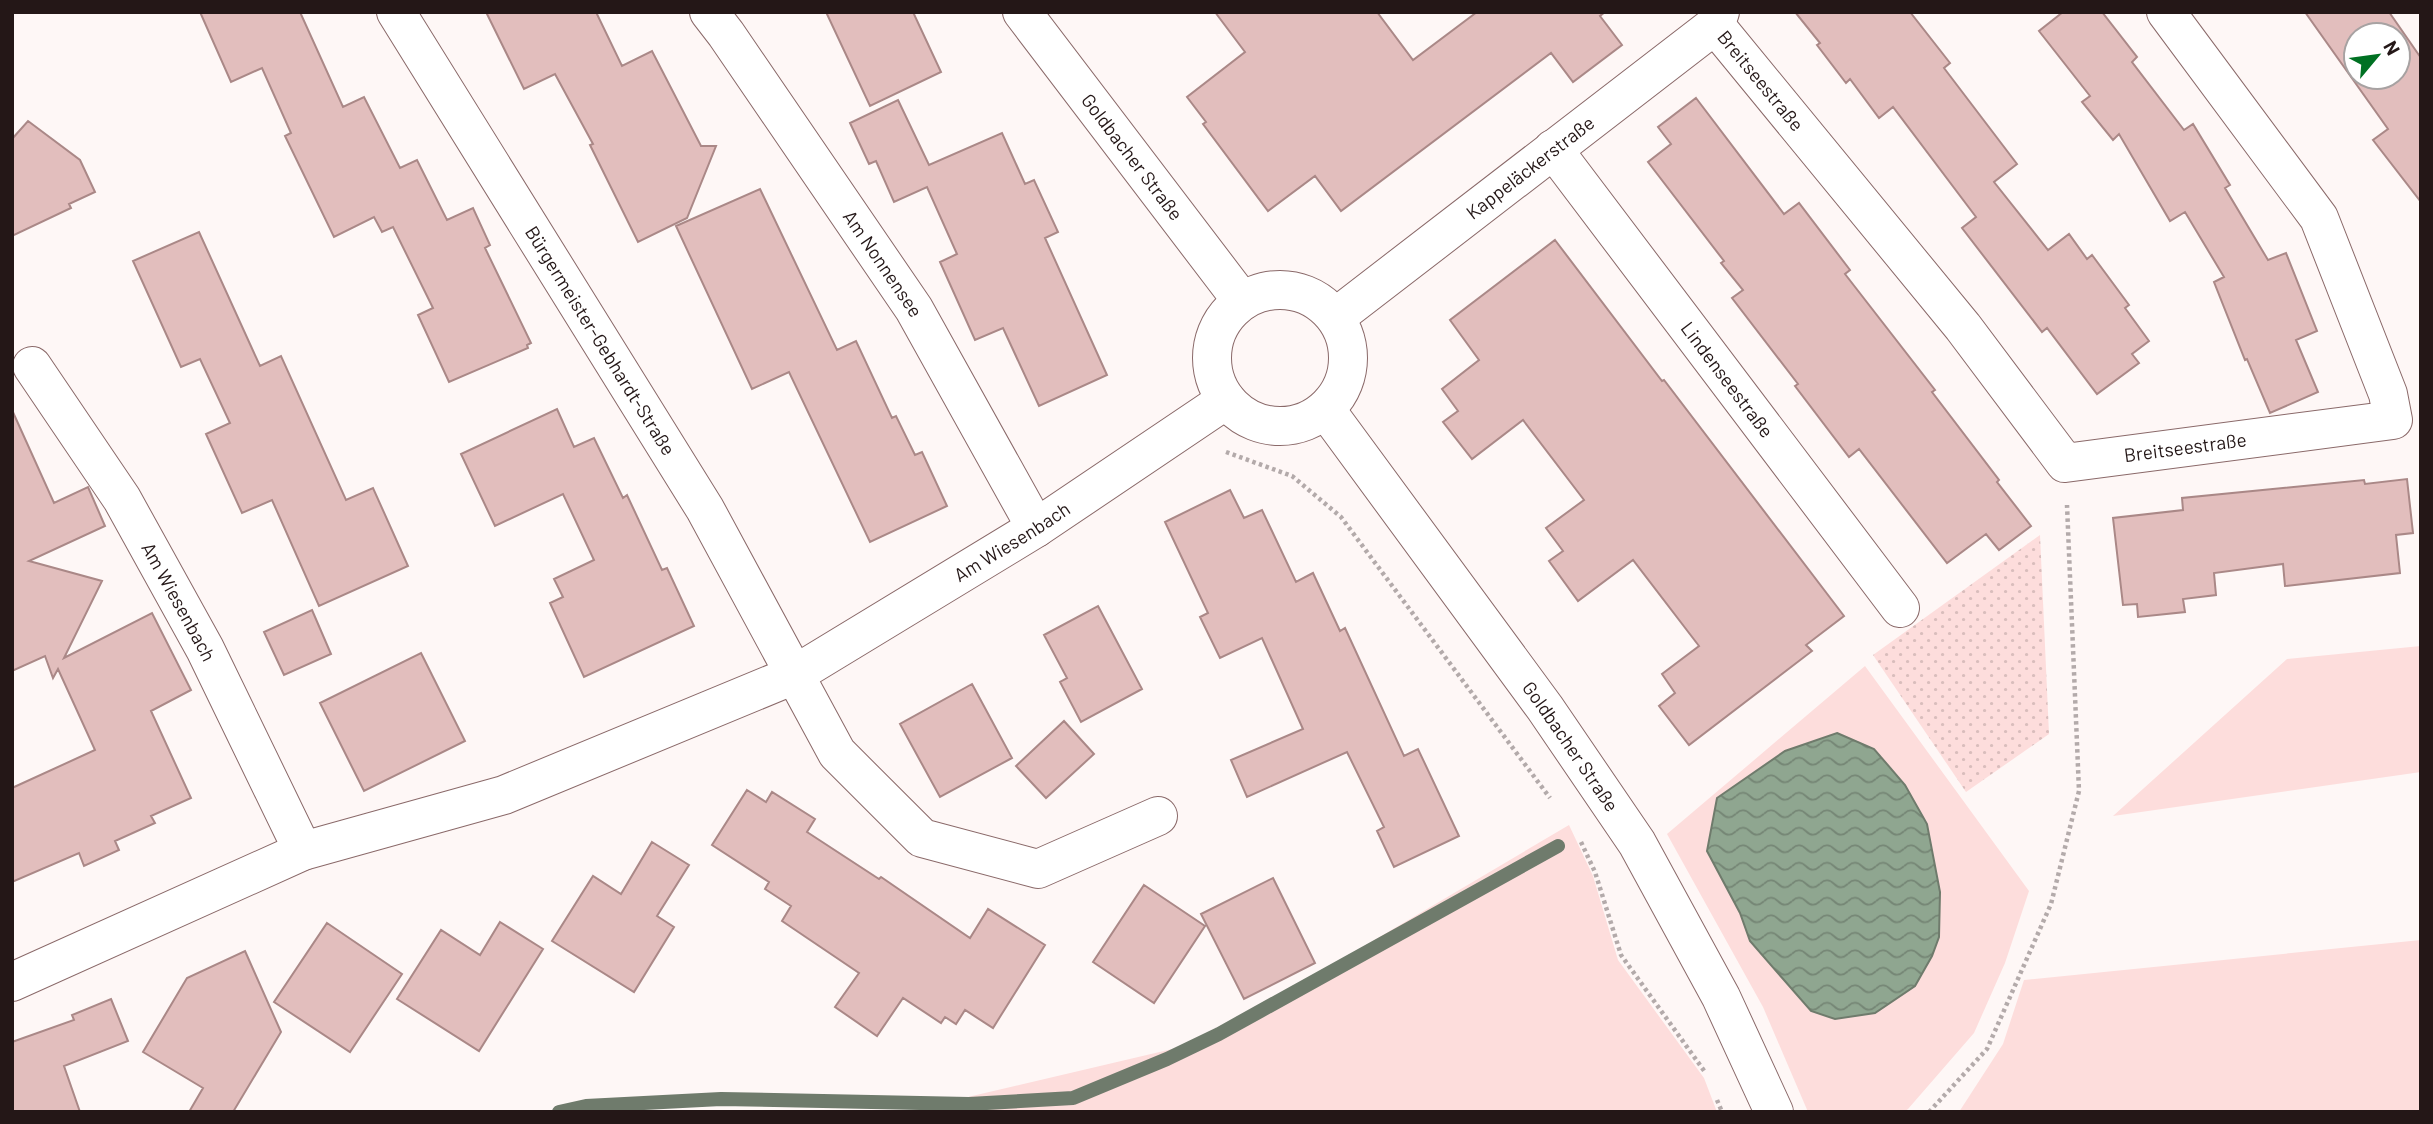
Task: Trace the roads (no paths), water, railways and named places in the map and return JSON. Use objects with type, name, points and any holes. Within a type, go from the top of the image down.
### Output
[{"type":"street","name":"Bürgermeister-Gebhardt-Straße","points":[[396,12],[705,509],[794,675]]},
{"type":"street","name":"Am Nonnensee","points":[[709,12],[914,309],[1036,528]]},
{"type":"street","name":"Goldbacher Straße","points":[[1022,12],[1242,301]]},
{"type":"street","name":"Breitseestraße","points":[[1717,18],[1962,327],[2065,463],[2393,420],[2388,394],[2319,218],[2166,12]]},
{"type":"street","name":"Kappeläckerstraße","points":[[1336,317],[1717,18]]},
{"type":"street","name":"Lindenseestraße","points":[[1553,149],[1900,608]]},
{"type":"street","points":[[1283,289],[1311,296],[1336,317],[1347,341],[1347,373],[1326,410],[1303,423],[1283,426],[1212,410],[1212,354],[1222,321],[1242,301],[1260,292],[1283,289]]},
{"type":"street","name":"Am Wiesenbach","points":[[32,366],[128,511],[205,649],[303,851]]},
{"type":"street","name":"Am Wiesenbach","points":[[12,982],[303,851],[504,795],[794,675],[1036,528],[1212,410]]},
{"type":"street","name":"Goldbacher Straße","points":[[1326,410],[1545,708],[1637,843],[1721,997],[1774,1112]]},
{"type":"street","points":[[794,675],[837,753],[922,838],[1038,869],[1158,816]]},
{"type":"water","points":[[1837,733],[1874,749],[1905,785],[1927,824],[1940,892],[1939,937],[1915,986],[1875,1013],[1835,1019],[1811,1011],[1750,941],[1740,913],[1707,851],[1717,798],[1785,751]]},
{"type":"waterway","points":[[559,1112],[586,1106],[721,1099],[969,1104],[1073,1098],[1219,1034],[1558,846]]}]
